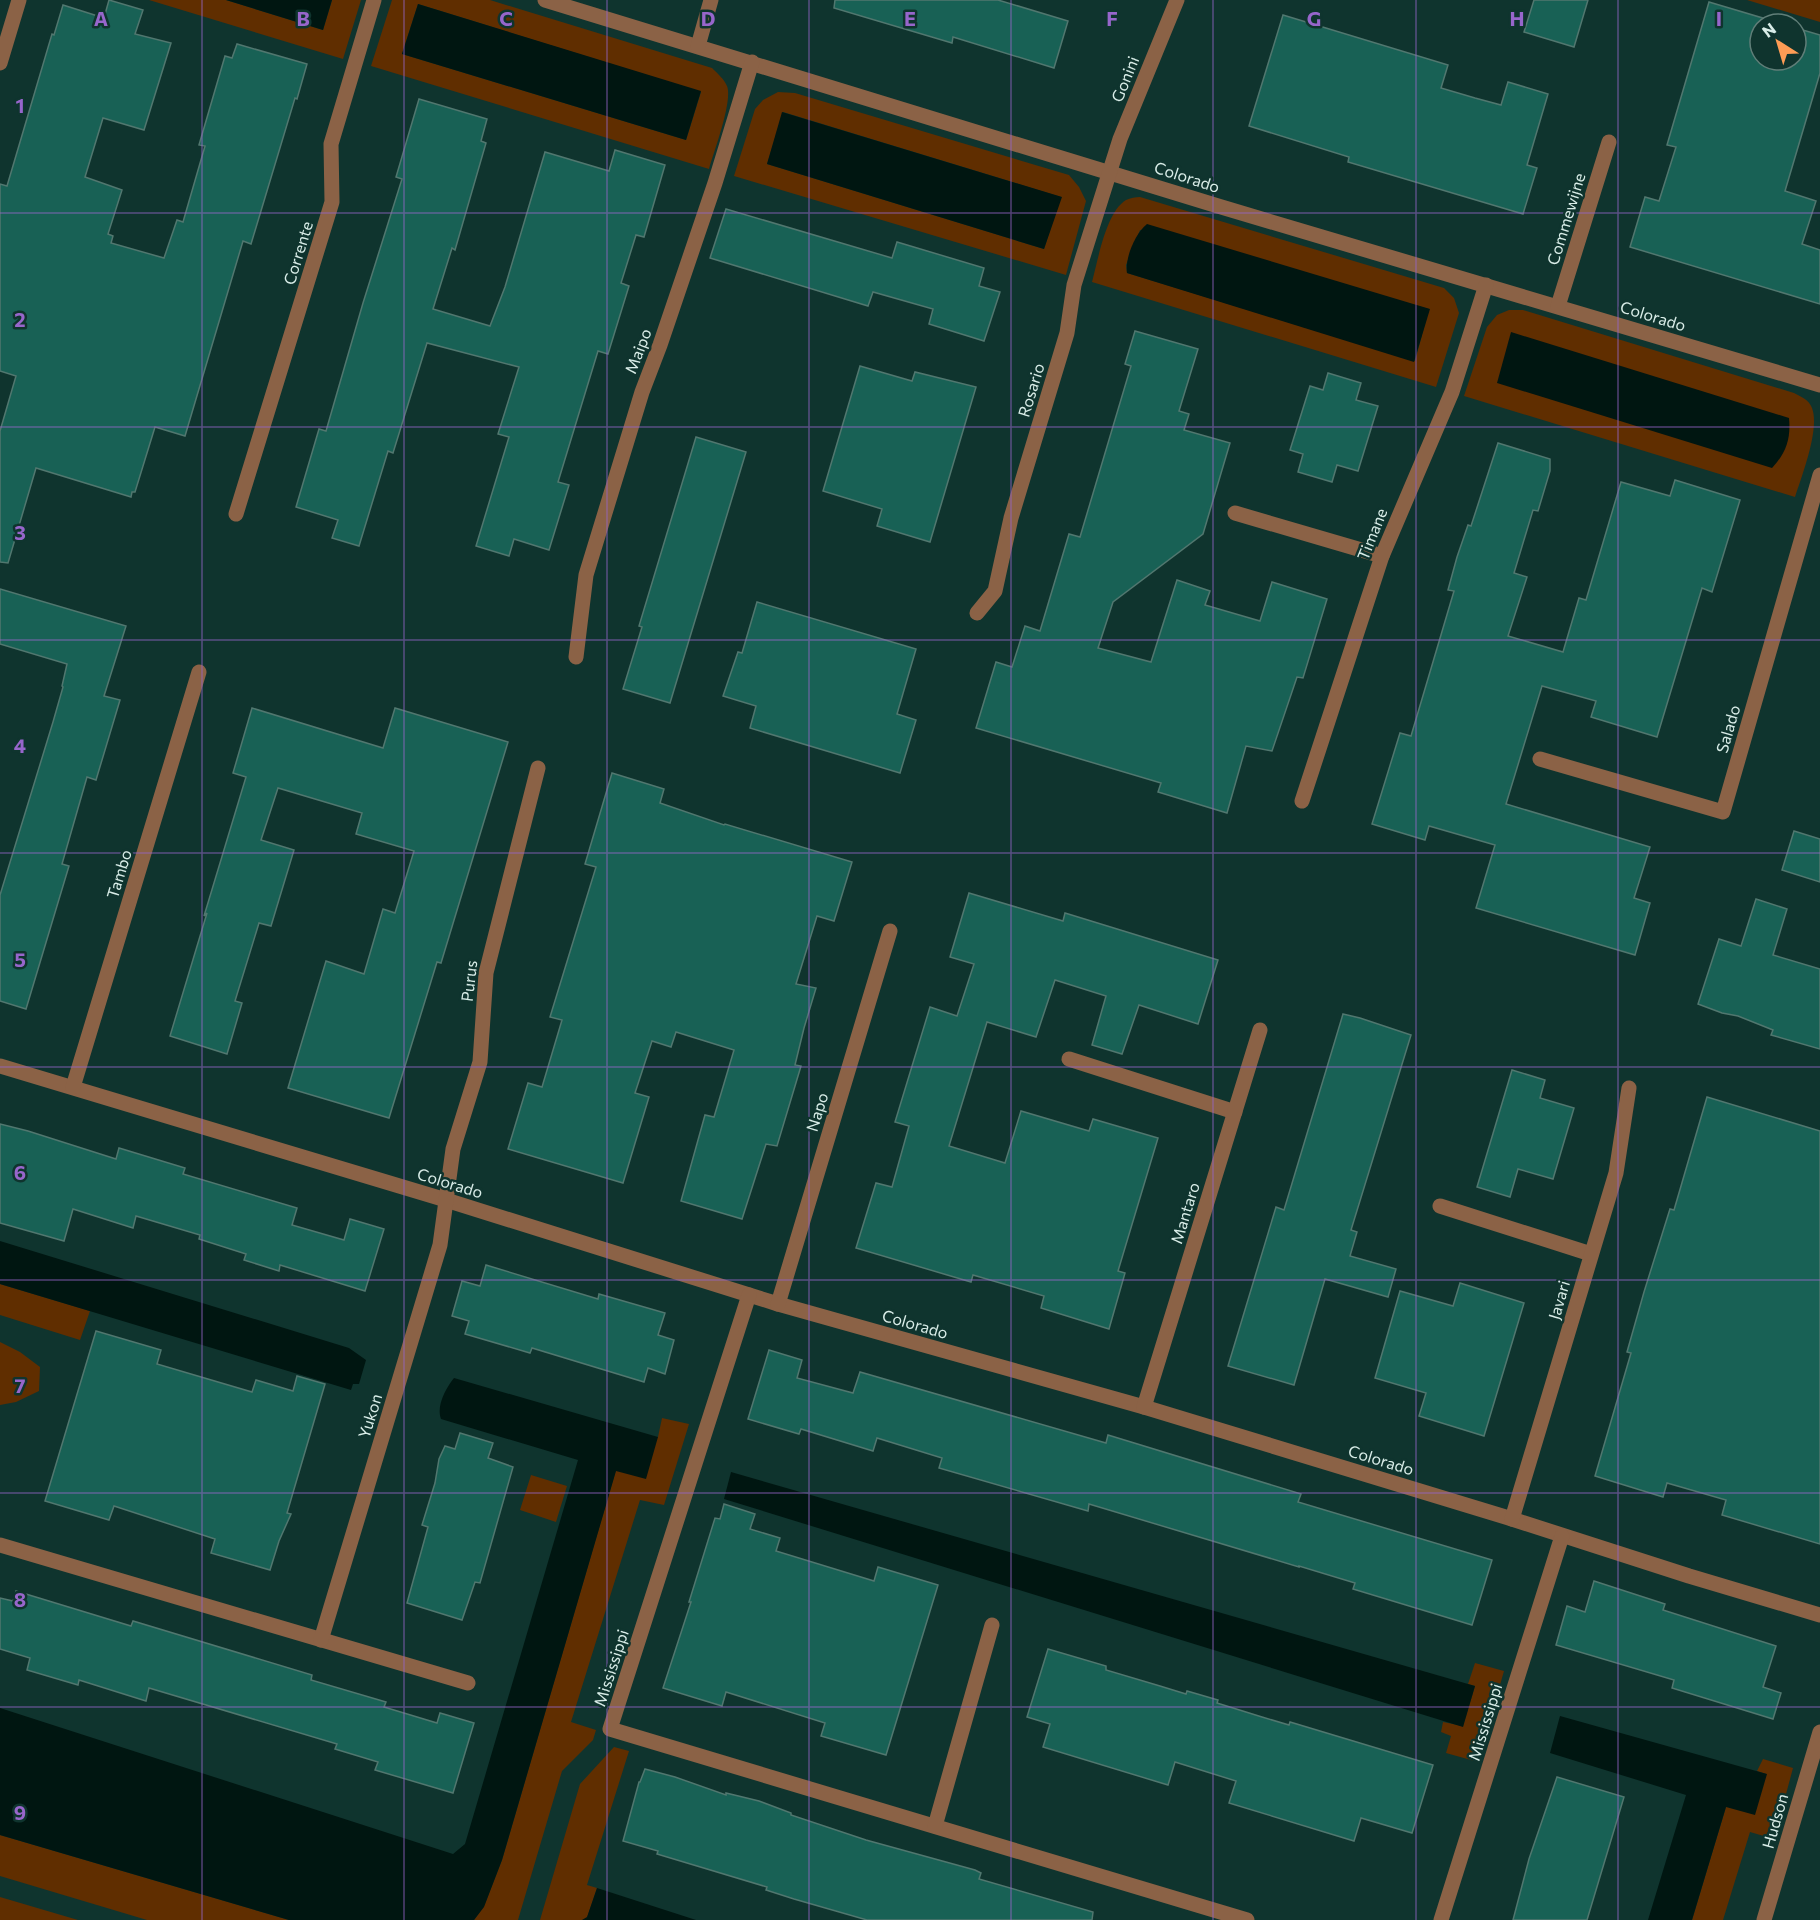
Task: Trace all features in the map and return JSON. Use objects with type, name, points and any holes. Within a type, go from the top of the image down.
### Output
[{"type":"street","points":[[0,63],[19,0]]},
{"type":"street","name":"Corrente","points":[[236,514],[332,202],[331,144],[374,0]]},
{"type":"street","name":"Colorado","points":[[545,0],[1218,206],[1820,385]]},
{"type":"street","points":[[698,46],[711,0]]},
{"type":"street","name":"Gonini","points":[[1109,172],[1120,139],[1177,0]]},
{"type":"street","name":"Maipo","points":[[576,657],[586,575],[642,392],[712,194],[752,62]]},
{"type":"street","name":"Commewijne","points":[[1558,306],[1609,142]]},
{"type":"street","name":"Rosario","points":[[977,613],[995,591],[1011,518],[1067,333],[1074,285],[1109,172]]},
{"type":"street","name":"Timane","points":[[1302,801],[1382,556],[1452,392],[1486,285]]},
{"type":"street","name":"Salado","points":[[1540,759],[1723,812],[1820,475]]},
{"type":"street","points":[[1235,513],[1382,556]]},
{"type":"street","name":"Tambo","points":[[73,1087],[199,672]]},
{"type":"street","name":"Purus","points":[[446,1200],[453,1149],[480,1062],[486,973],[538,768]]},
{"type":"street","name":"Napo","points":[[778,1304],[890,931]]},
{"type":"street","name":"Mantaro","points":[[1144,1407],[1260,1030]]},
{"type":"street","points":[[1069,1059],[1235,1112]]},
{"type":"street","name":"Colorado","points":[[0,1066],[446,1200],[778,1304],[1144,1407],[1820,1615]]},
{"type":"street","name":"Javari","points":[[1512,1519],[1616,1173],[1629,1088]]},
{"type":"street","name":"Yukon","points":[[321,1640],[440,1245],[446,1200]]},
{"type":"street","points":[[1440,1206],[1591,1254]]},
{"type":"street","name":"Mississippi","points":[[748,1295],[610,1729],[1247,1920]]},
{"type":"street","name":"Mississippi","points":[[1442,1920],[1562,1536]]},
{"type":"street","points":[[0,1545],[468,1683]]},
{"type":"street","points":[[935,1826],[992,1625]]},
{"type":"street","name":"Hudson","points":[[1764,1920],[1820,1732]]},
{"type":"shaded area","points":[[149,0],[226,0],[323,30],[332,0],[361,0],[343,59]]},
{"type":"shaded area","points":[[392,0],[490,0],[712,68],[723,79],[728,93],[722,126],[709,169],[371,66]],"holes":[[[418,4],[701,92],[686,140],[402,54]]]},
{"type":"shaded area","points":[[1747,0],[1820,0],[1820,22],[1808,18],[1808,12],[1787,12]]},
{"type":"shaded area","points":[[778,92],[795,93],[1069,175],[1079,187],[1086,201],[1066,275],[734,176],[755,109],[763,100]],"holes":[[[783,112],[1061,197],[1044,249],[767,164]]]},
{"type":"shaded area","points":[[1140,197],[1444,288],[1454,298],[1459,313],[1436,387],[1092,282],[1104,237],[1113,215],[1126,200]],"holes":[[[1140,230],[1429,309],[1415,361],[1127,273],[1126,265]]]},
{"type":"shaded area","points":[[1509,310],[1523,310],[1802,397],[1812,408],[1814,428],[1795,497],[1464,396],[1487,327],[1497,315]]},
{"type":"shaded area","points":[[0,1284],[90,1311],[80,1340],[0,1315]]},
{"type":"shaded area","points":[[0,1342],[20,1352],[40,1367],[39,1391],[16,1402],[0,1405]]},
{"type":"shaded area","points":[[662,1418],[689,1424],[664,1505],[640,1500],[571,1722],[596,1730],[593,1740],[562,1771],[518,1920],[474,1920],[484,1906],[502,1860],[616,1470],[658,1437]]},
{"type":"shaded area","points":[[531,1475],[567,1486],[556,1522],[520,1510]]},
{"type":"shaded area","points":[[1475,1663],[1504,1671],[1478,1762],[1446,1753],[1451,1736],[1441,1732],[1443,1722],[1463,1726],[1475,1686],[1468,1684]]},
{"type":"shaded area","points":[[614,1747],[629,1751],[587,1885],[597,1888],[587,1918],[540,1920],[580,1784]]},
{"type":"shaded area","points":[[1763,1759],[1793,1768],[1774,1839],[1750,1832],[1723,1920],[1692,1920],[1726,1807],[1766,1774],[1757,1771]]},
{"type":"shaded area","points":[[0,1835],[289,1920],[147,1920],[0,1876]]},
{"type":"shaded area","points":[[0,1897],[78,1920],[0,1920]]},
{"type":"water","points":[[226,0],[332,0],[323,30]]},
{"type":"water","points":[[418,4],[701,91],[686,140],[402,54]]},
{"type":"water","points":[[782,112],[1062,197],[1044,249],[767,164]]},
{"type":"water","points":[[1147,224],[1430,309],[1414,362],[1127,273],[1132,246]]},
{"type":"water","points":[[1511,332],[1789,418],[1789,433],[1784,451],[1772,468],[1497,383]]},
{"type":"water","points":[[0,1241],[349,1348],[366,1360],[359,1384],[353,1384],[351,1390],[0,1284]]},
{"type":"water","points":[[454,1378],[658,1437],[646,1479],[616,1471],[502,1860],[484,1907],[474,1920],[289,1920],[0,1835],[0,1708],[453,1854],[465,1844],[578,1460],[441,1419],[441,1403]]},
{"type":"water","points":[[731,1472],[1475,1686],[1463,1727],[724,1499]]},
{"type":"water","points":[[1560,1716],[1767,1774],[1755,1815],[1726,1807],[1692,1920],[1648,1920],[1686,1795],[1550,1753]]},
{"type":"water","points":[[597,1888],[696,1920],[582,1920],[587,1917]]},
{"type":"building","points":[[109,0],[143,10],[135,34],[171,43],[144,130],[103,118],[85,177],[122,190],[108,234],[113,236],[111,243],[164,258],[177,220],[183,222],[205,146],[199,145],[225,56],[232,58],[237,44],[307,64],[251,244],[243,241],[185,436],[155,427],[135,492],[132,492],[131,497],[36,468],[8,563],[0,562],[0,431],[16,376],[0,371],[0,184],[7,186],[52,34],[54,35],[63,5],[104,18]]},
{"type":"building","points":[[835,0],[998,0],[1068,21],[1054,68],[953,37],[952,43],[834,8]]},
{"type":"building","points":[[1534,0],[1588,0],[1574,47],[1524,32]]},
{"type":"building","points":[[1709,2],[1748,14],[1748,72],[1808,72],[1808,32],[1820,35],[1820,73],[1785,191],[1816,201],[1802,244],[1820,250],[1820,304],[1630,247],[1645,197],[1659,201],[1676,147],[1667,145]]},
{"type":"building","points":[[1283,15],[1448,65],[1441,88],[1501,105],[1508,82],[1548,94],[1527,165],[1537,168],[1523,214],[1348,162],[1349,157],[1249,126]]},
{"type":"building","points":[[419,99],[487,119],[481,141],[486,143],[455,250],[452,248],[433,309],[490,326],[505,287],[545,152],[609,171],[615,150],[665,165],[644,237],[636,235],[621,283],[629,286],[608,354],[598,351],[558,482],[569,485],[549,550],[514,539],[509,556],[476,546],[509,437],[498,434],[519,367],[427,343],[393,453],[388,451],[359,546],[332,538],[338,520],[296,507],[319,429],[326,431],[402,179],[396,177]]},
{"type":"building","points":[[726,209],[892,258],[897,242],[984,268],[979,286],[1000,292],[984,341],[929,324],[933,309],[873,292],[868,306],[710,258]]},
{"type":"building","points":[[1135,331],[1198,349],[1179,411],[1189,414],[1184,430],[1230,443],[1203,534],[1113,602],[1098,648],[1151,662],[1177,580],[1210,591],[1205,605],[1260,621],[1272,582],[1327,599],[1303,678],[1297,677],[1272,751],[1246,746],[1227,813],[1158,792],[1161,783],[976,728],[996,662],[1012,667],[1025,626],[1040,631],[1069,534],[1080,537],[1131,366],[1125,364]]},
{"type":"building","points":[[860,366],[912,381],[915,372],[976,387],[930,542],[877,526],[882,509],[823,491]]},
{"type":"building","points":[[1328,373],[1361,383],[1356,400],[1378,406],[1358,471],[1337,465],[1332,482],[1298,472],[1303,454],[1290,450],[1310,386],[1323,390]]},
{"type":"building","points":[[696,437],[746,452],[670,703],[623,689],[642,627],[639,626]]},
{"type":"building","points":[[1498,443],[1550,459],[1550,471],[1538,511],[1533,510],[1514,573],[1527,577],[1508,636],[1563,652],[1579,598],[1586,600],[1621,482],[1670,496],[1675,480],[1740,500],[1712,592],[1702,588],[1657,737],[1591,717],[1596,701],[1542,686],[1506,804],[1650,847],[1634,898],[1650,903],[1635,955],[1476,908],[1495,845],[1429,826],[1425,840],[1372,824],[1400,733],[1411,736],[1454,591],[1448,590],[1457,557],[1468,525],[1471,526]]},
{"type":"building","points":[[0,589],[126,626],[104,696],[120,700],[96,780],[87,777],[62,864],[69,866],[26,1009],[0,1001],[0,895],[53,722],[67,664],[0,644]]},
{"type":"building","points":[[757,602],[916,649],[897,714],[916,720],[900,773],[750,728],[756,706],[723,696],[738,652],[742,653]]},
{"type":"building","points":[[252,708],[383,748],[395,708],[508,742],[441,963],[437,962],[389,1118],[288,1088],[326,961],[364,974],[383,909],[395,913],[414,851],[356,834],[362,813],[278,788],[261,840],[294,850],[271,926],[259,923],[235,1001],[242,1003],[227,1054],[170,1036],[246,777],[233,773]]},
{"type":"building","points":[[612,773],[664,789],[660,803],[724,825],[852,862],[834,921],[817,916],[796,984],[816,988],[795,1065],[801,1066],[777,1146],[766,1144],[742,1219],[681,1201],[705,1115],[714,1117],[734,1050],[676,1032],[671,1047],[652,1041],[635,1093],[649,1097],[623,1183],[508,1149],[528,1083],[542,1087],[562,1020],[550,1017],[596,867],[585,864]]},
{"type":"building","points":[[1794,831],[1820,839],[1820,882],[1782,870]]},
{"type":"building","points":[[969,893],[1063,921],[1065,913],[1218,960],[1198,1024],[1139,1005],[1122,1054],[1092,1045],[1106,996],[1055,980],[1036,1037],[987,1022],[949,1146],[1005,1163],[1021,1111],[1089,1131],[1093,1119],[1158,1138],[1118,1271],[1125,1273],[1109,1329],[1041,1308],[1044,1296],[973,1275],[971,1282],[856,1248],[876,1183],[892,1187],[909,1126],[895,1122],[930,1007],[957,1016],[974,964],[950,957]]},
{"type":"building","points":[[1756,899],[1787,909],[1773,955],[1820,969],[1820,1049],[1771,1035],[1773,1030],[1698,1004],[1719,939],[1741,946]]},
{"type":"building","points":[[1343,1014],[1411,1035],[1351,1230],[1357,1232],[1350,1256],[1396,1269],[1388,1297],[1325,1279],[1294,1385],[1228,1366],[1276,1207],[1284,1210]]},
{"type":"building","points":[[1512,1070],[1545,1080],[1540,1098],[1574,1108],[1553,1179],[1518,1169],[1510,1197],[1477,1187]]},
{"type":"building","points":[[1707,1097],[1820,1131],[1820,1544],[1722,1515],[1726,1500],[1667,1483],[1663,1497],[1595,1476],[1631,1353],[1627,1352],[1644,1292],[1670,1209],[1674,1210]]},
{"type":"building","points":[[0,1124],[116,1159],[119,1148],[185,1168],[183,1174],[297,1208],[292,1225],[344,1240],[350,1219],[384,1229],[365,1291],[280,1265],[279,1271],[244,1260],[246,1254],[199,1239],[200,1235],[136,1216],[133,1228],[73,1209],[64,1241],[0,1223]]},
{"type":"building","points":[[486,1265],[598,1299],[599,1294],[665,1313],[658,1335],[674,1340],[665,1374],[648,1368],[644,1382],[532,1348],[530,1353],[465,1334],[469,1321],[452,1316],[462,1281],[480,1286]]},
{"type":"building","points":[[1460,1283],[1524,1303],[1484,1436],[1419,1416],[1426,1393],[1375,1378],[1400,1291],[1453,1306]]},
{"type":"building","points":[[96,1331],[161,1350],[157,1364],[252,1392],[256,1380],[293,1391],[297,1376],[325,1384],[287,1513],[291,1514],[270,1570],[211,1553],[215,1539],[114,1506],[109,1520],[45,1501]]},
{"type":"building","points":[[769,1350],[802,1360],[797,1378],[853,1393],[860,1372],[1106,1443],[1108,1435],[1301,1494],[1298,1502],[1492,1560],[1472,1625],[1353,1589],[1355,1583],[1089,1504],[1088,1511],[939,1468],[942,1458],[877,1438],[873,1451],[801,1429],[799,1434],[748,1419]]},
{"type":"building","points":[[460,1433],[493,1443],[488,1458],[513,1467],[480,1583],[475,1582],[462,1620],[407,1603],[428,1527],[422,1525],[435,1483],[439,1459],[445,1446],[455,1449]]},
{"type":"building","points":[[724,1504],[755,1514],[750,1529],[780,1538],[776,1551],[874,1581],[878,1567],[938,1585],[886,1755],[821,1736],[825,1723],[726,1692],[722,1706],[663,1688],[715,1518],[720,1519]]},
{"type":"building","points":[[1594,1581],[1665,1604],[1663,1610],[1776,1646],[1763,1687],[1781,1693],[1773,1719],[1672,1688],[1674,1680],[1556,1645],[1567,1606],[1585,1612]]},
{"type":"building","points":[[16,1591],[131,1626],[133,1621],[312,1675],[311,1680],[386,1702],[384,1707],[437,1723],[440,1713],[474,1723],[453,1793],[375,1770],[378,1762],[335,1749],[337,1744],[149,1688],[146,1701],[79,1680],[78,1685],[27,1670],[30,1658],[0,1649],[0,1598],[13,1601]]},
{"type":"building","points":[[1048,1649],[1106,1666],[1106,1670],[1186,1694],[1187,1691],[1218,1700],[1217,1703],[1262,1717],[1289,1725],[1290,1722],[1433,1765],[1412,1833],[1361,1818],[1354,1841],[1229,1803],[1236,1781],[1175,1762],[1168,1785],[1043,1747],[1050,1724],[1027,1717]]},
{"type":"building","points":[[645,1769],[726,1795],[726,1793],[759,1801],[791,1813],[791,1815],[866,1840],[975,1870],[981,1873],[979,1879],[1093,1912],[1092,1920],[867,1920],[794,1899],[766,1890],[767,1887],[657,1854],[658,1851],[623,1841],[639,1782]]},
{"type":"building","points":[[1557,1777],[1624,1797],[1587,1920],[1513,1920],[1529,1859]]}]
